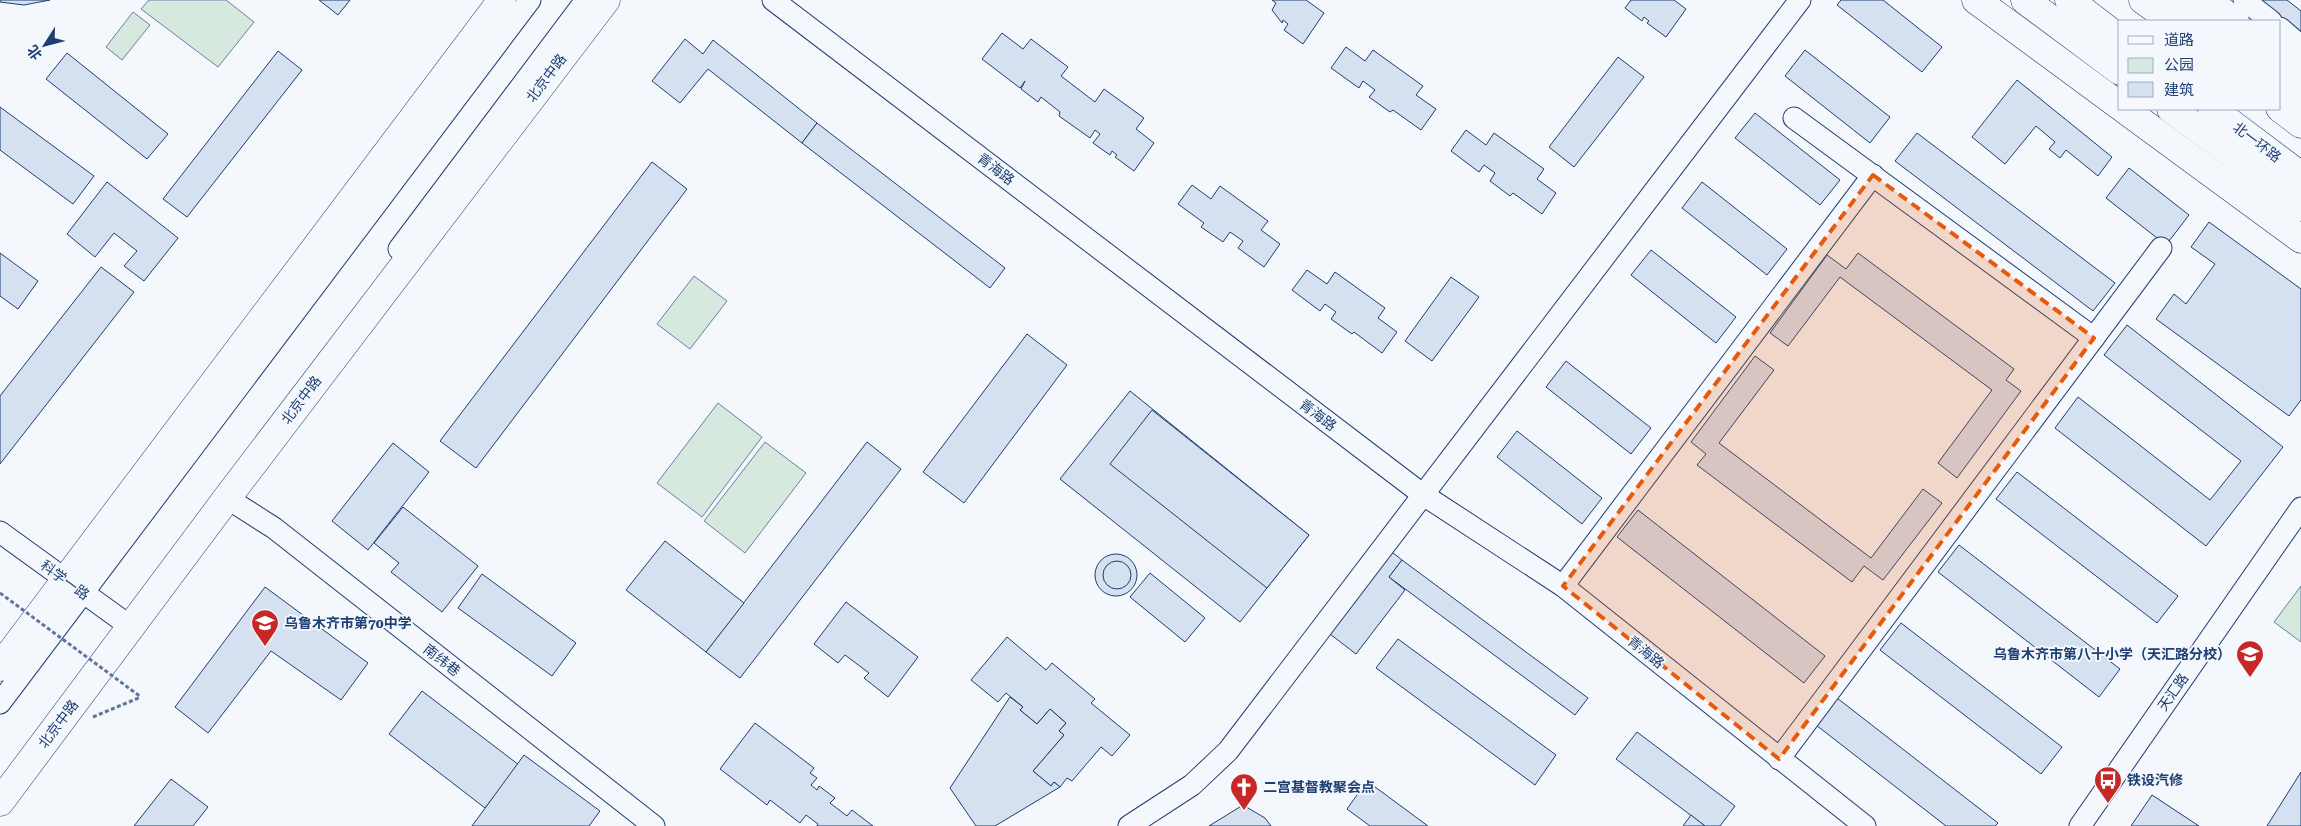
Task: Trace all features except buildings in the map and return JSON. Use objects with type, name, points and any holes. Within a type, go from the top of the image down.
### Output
[{"type":"main road","points":[[0,667],[74,586],[502,0]]},
{"type":"main road","name":"北京中路","points":[[0,802],[126,624],[227,498],[606,0]]},
{"type":"main road","points":[[1976,0],[2118,105]]},
{"type":"main road","points":[[2025,0],[2118,70]]},
{"type":"main road","points":[[2069,0],[2118,37]]},
{"type":"main road","points":[[2080,0],[2118,28]]},
{"type":"main road","points":[[2132,0],[2160,20]]},
{"type":"main road","points":[[2143,0],[2171,20]]},
{"type":"main road","points":[[2171,0],[2199,20]]},
{"type":"main road","points":[[2206,0],[2234,20]]},
{"type":"main road","points":[[2281,55],[2301,70]]},
{"type":"main road","points":[[2281,82],[2301,97]]},
{"type":"main road","points":[[2281,100],[2301,115]]},
{"type":"main road","points":[[2281,109],[2301,124]]},
{"type":"main road","points":[[2125,110],[2301,239]]},
{"type":"main road","points":[[2171,110],[2299,197]]},
{"type":"main road","name":"北一环路","points":[[2213,110],[2299,197]]},
{"type":"main road","points":[[2231,110],[2301,160]]},
{"type":"street","points":[[0,703],[74,586],[530,0]]},
{"type":"street","points":[[0,782],[126,624],[586,0]]},
{"type":"street","name":"青海路","points":[[773,0],[1422,494],[1563,586],[1865,826]]},
{"type":"street","points":[[1130,826],[1192,785],[1228,751],[1800,0]]},
{"type":"street","points":[[2244,0],[2270,20]]},
{"type":"street","points":[[2281,29],[2301,46]]},
{"type":"street","points":[[1794,118],[2094,338]]},
{"type":"street","points":[[1563,586],[1872,175]]},
{"type":"street","points":[[1780,759],[2161,248]]},
{"type":"street","name":"南纬巷","points":[[227,498],[274,528],[654,826]]},
{"type":"street","name":"天汇路","points":[[2080,826],[2301,508]]},
{"type":"street","name":"科学一路","points":[[0,532],[126,624]]},
{"type":"path","points":[[0,593],[141,697]]},
{"type":"highlighted area","points":[[1873,175],[2094,338],[1779,759],[1563,586]]},
{"type":"green space","points":[[149,0],[226,0],[254,22],[218,67],[141,9]]},
{"type":"green space","points":[[133,12],[150,25],[122,60],[106,47]]},
{"type":"green space","points":[[694,276],[727,301],[690,349],[657,324]]},
{"type":"green space","points":[[718,403],[762,437],[702,517],[657,483]]},
{"type":"green space","points":[[765,442],[806,473],[745,553],[704,521]]},
{"type":"green space","points":[[2301,586],[2301,642],[2274,622]]},
{"type":"place","name":"乌鲁木齐市第70中学","points":[[265,647]]},
{"type":"place","name":"乌鲁木齐市第八十小学（天汇路分校）","points":[[2250,678]]},
{"type":"place","name":"铁设汽修","points":[[2108,804]]},
{"type":"place","name":"二宫基督教聚会点","points":[[1244,811]]}]
